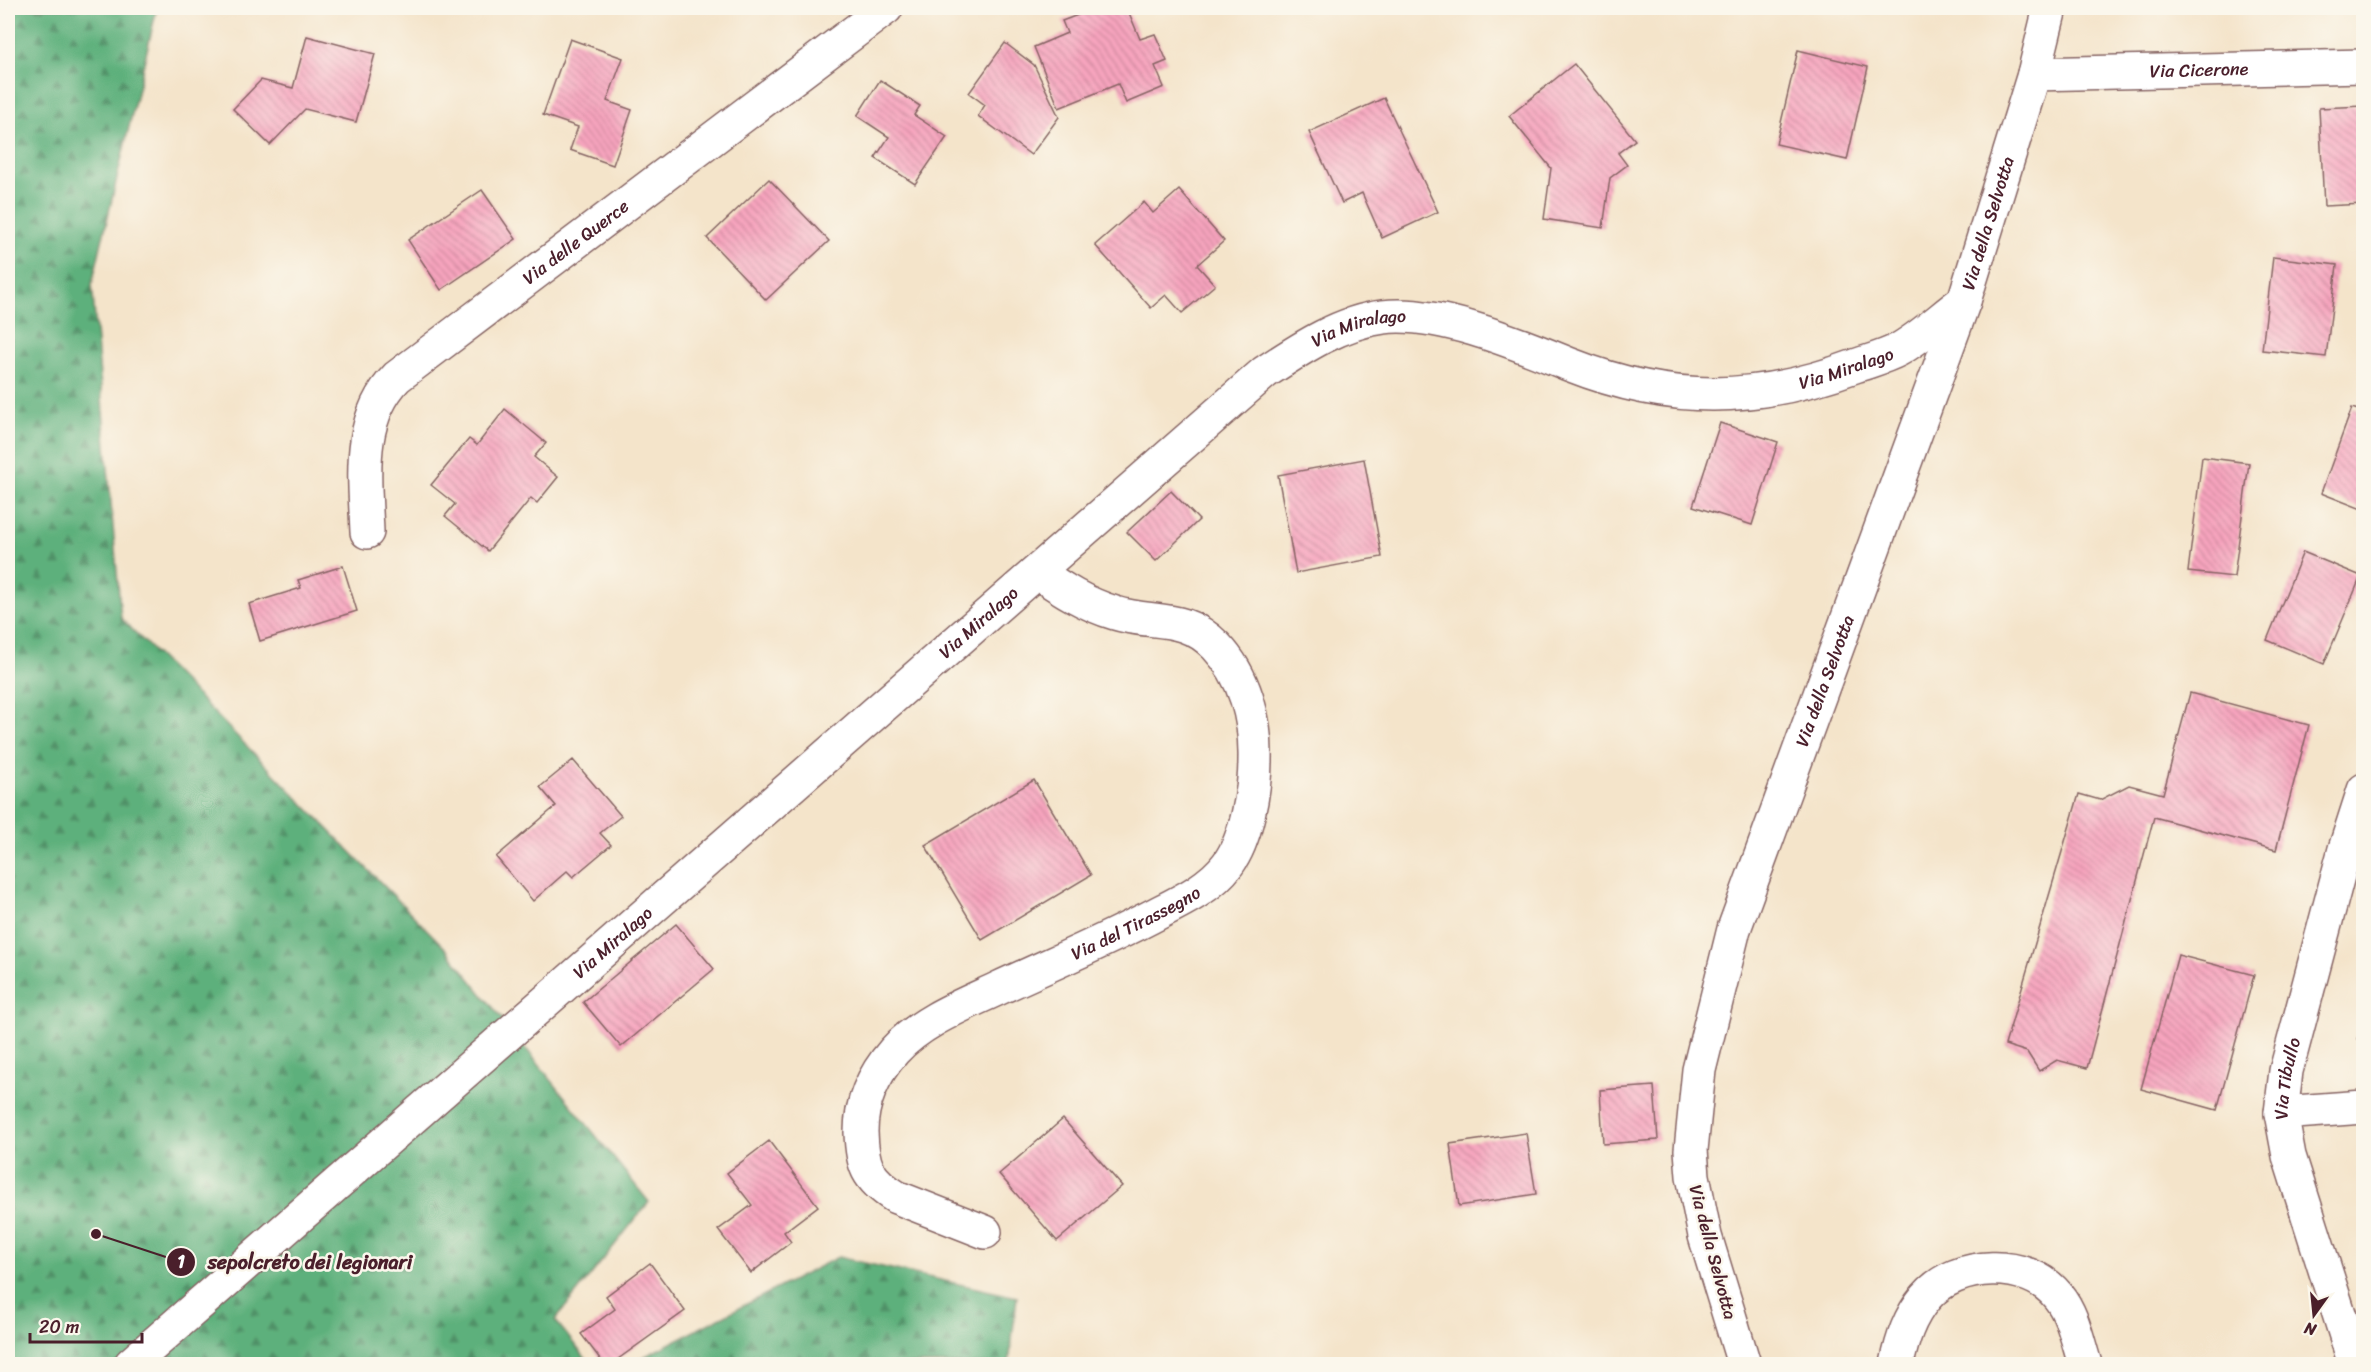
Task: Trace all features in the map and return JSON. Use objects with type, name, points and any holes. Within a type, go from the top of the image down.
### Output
[{"type":"street","name":"Via delle Querce","points":[[367,532],[365,456],[367,435],[376,408],[389,385],[886,8]]},
{"type":"street","name":"Via della Selvotta","points":[[1744,1365],[1706,1236],[1693,1176],[1691,1150],[1699,1070],[1734,929],[1964,301],[2034,74],[2050,8]]},
{"type":"street","name":"Via Cicerone","points":[[2034,74],[2364,66]]},
{"type":"street","name":"Via Miralago","points":[[131,1365],[1264,372],[1318,340],[1364,321],[1383,317],[1434,320],[1539,351],[1616,380],[1673,392],[1713,395],[1762,392],[1815,381],[1898,350],[1964,301]]},
{"type":"street","name":"Via del Tirassegno","points":[[985,1232],[896,1197],[884,1190],[868,1174],[862,1148],[862,1112],[875,1076],[895,1050],[932,1021],[1145,920],[1185,899],[1210,882],[1228,865],[1241,840],[1250,802],[1255,763],[1255,739],[1246,697],[1230,663],[1215,645],[1179,623],[1118,614],[1090,604],[1076,598],[1037,572]]},
{"type":"street","name":"Via Tibullo","points":[[2355,1365],[2289,1156],[2281,1113],[2286,1071],[2345,849],[2364,790]]},
{"type":"street","points":[[2281,1113],[2364,1107]]},
{"type":"street","points":[[1897,1365],[1902,1341],[1911,1318],[1927,1296],[1945,1282],[1983,1269],[2020,1272],[2039,1279],[2059,1296],[2069,1316],[2085,1365]]},
{"type":"green space","points":[[8,8],[157,8],[92,284],[121,618],[447,950],[649,1202],[555,1320],[590,1364],[8,1364]]},
{"type":"green space","points":[[838,1257],[1017,1297],[1009,1364],[630,1364]]},
{"type":"building","points":[[1096,8],[1127,8],[1140,39],[1155,34],[1167,61],[1155,66],[1164,87],[1126,103],[1118,84],[1059,108],[1034,47],[1067,33],[1062,21]]},
{"type":"building","points":[[307,36],[375,54],[356,122],[305,109],[270,145],[233,109],[261,80],[293,88]]},
{"type":"building","points":[[570,39],[623,58],[607,101],[632,110],[613,165],[570,150],[578,127],[543,115]]},
{"type":"building","points":[[1005,43],[1034,65],[1059,117],[1031,155],[978,116],[985,105],[969,93]]},
{"type":"building","points":[[1798,50],[1868,67],[1847,160],[1776,144]]},
{"type":"building","points":[[1574,64],[1635,140],[1618,153],[1627,165],[1610,178],[1603,228],[1544,219],[1551,168],[1509,116]]},
{"type":"building","points":[[880,80],[920,106],[914,115],[947,137],[915,184],[875,158],[889,137],[857,116]]},
{"type":"building","points":[[1384,98],[1438,212],[1382,238],[1362,193],[1342,203],[1309,132]]},
{"type":"building","points":[[2364,106],[2364,204],[2324,206],[2319,108]]},
{"type":"building","points":[[769,179],[829,241],[766,300],[707,238]]},
{"type":"building","points":[[482,190],[516,239],[441,290],[408,240]]},
{"type":"building","points":[[1179,190],[1224,241],[1197,265],[1215,285],[1182,313],[1166,295],[1151,308],[1095,245],[1144,202],[1153,213]]},
{"type":"building","points":[[2273,257],[2337,265],[2326,357],[2262,350]]},
{"type":"building","points":[[2352,408],[2364,412],[2364,510],[2321,493]]},
{"type":"building","points":[[505,409],[546,443],[534,457],[558,477],[537,503],[531,498],[488,551],[445,516],[455,504],[431,485],[469,439],[477,445]]},
{"type":"building","points":[[1720,423],[1778,442],[1752,525],[1693,506]]},
{"type":"building","points":[[2202,457],[2249,463],[2234,577],[2188,572]]},
{"type":"building","points":[[1364,459],[1382,557],[1296,573],[1278,475]]},
{"type":"building","points":[[1171,491],[1199,520],[1156,561],[1127,532]]},
{"type":"building","points":[[2303,552],[2361,576],[2324,664],[2267,640]]},
{"type":"building","points":[[343,566],[357,611],[260,641],[249,604],[301,588],[298,580]]},
{"type":"building","points":[[2190,693],[2309,725],[2276,850],[2154,817],[2087,1068],[2057,1060],[2039,1071],[2027,1052],[2005,1045],[2079,794],[2100,800],[2129,785],[2163,794]]},
{"type":"building","points":[[573,760],[621,816],[600,833],[611,845],[573,877],[567,871],[533,901],[496,857],[556,806],[540,787]]},
{"type":"building","points":[[1034,780],[1091,875],[982,940],[925,845]]},
{"type":"building","points":[[676,924],[714,969],[621,1047],[583,1002]]},
{"type":"building","points":[[2178,955],[2254,975],[2217,1110],[2141,1089]]},
{"type":"building","points":[[2364,1022],[2364,1041],[2358,1039]]},
{"type":"building","points":[[1654,1086],[1658,1140],[1603,1144],[1600,1090]]},
{"type":"building","points":[[1063,1119],[1122,1186],[1057,1241],[999,1174]]},
{"type":"building","points":[[1526,1133],[1536,1194],[1459,1206],[1450,1144]]},
{"type":"building","points":[[769,1141],[818,1206],[784,1232],[791,1242],[751,1273],[718,1230],[752,1205],[727,1173]]},
{"type":"building","points":[[650,1263],[685,1311],[611,1364],[604,1364],[581,1334],[615,1309],[606,1296]]},
{"type":"place","name":"sepolcreto dei legionari","points":[[96,1234]]}]
